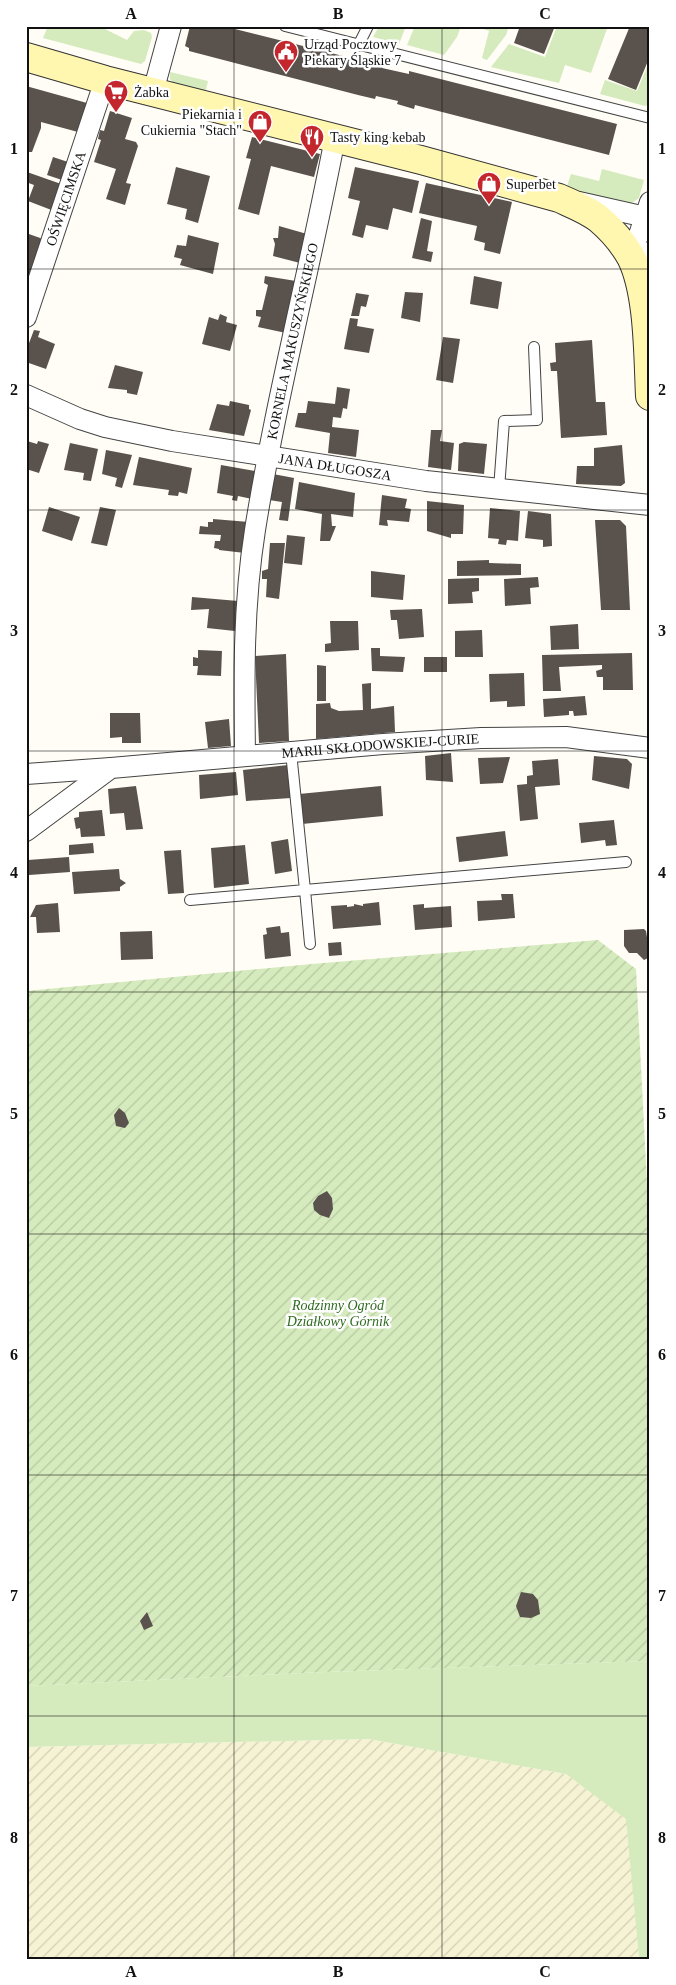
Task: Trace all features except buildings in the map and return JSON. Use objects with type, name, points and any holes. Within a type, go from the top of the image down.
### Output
[{"type":"street","points":[[152,92],[169,27]]},
{"type":"street","points":[[26,57],[105,80],[335,138],[559,198],[644,230]]},
{"type":"street","name":"OŚWIĘCIMSKA","points":[[26,317],[105,80]]},
{"type":"street","name":"KORNELA MAKUSZYŃSKIEGO","points":[[245,756],[243,671],[246,613],[255,531],[268,456],[335,138]]},
{"type":"street","points":[[559,198],[598,218],[616,235],[644,230]]},
{"type":"street","points":[[644,230],[638,276],[646,299],[650,396]]},
{"type":"street","name":"JANA DŁUGOSZA","points":[[26,395],[80,419],[105,427],[172,441],[372,474],[650,505]]},
{"type":"street","name":"MARII SKŁODOWSKIEJ-CURIE","points":[[26,774],[403,743],[519,738],[566,737],[650,748]]},
{"type":"street","points":[[26,831],[111,768]]},
{"type":"lane","points":[[285,26],[358,46],[650,118]]},
{"type":"lane","points":[[358,46],[368,26]]},
{"type":"lane","points":[[499,489],[504,421],[537,420],[534,346]]},
{"type":"lane","points":[[291,752],[310,944]]},
{"type":"lane","points":[[190,900],[626,862]]},
{"type":"shaded area","points":[[368,1739],[566,1774],[627,1819],[639,1959],[26,1959],[26,1747]]},
{"type":"green space","points":[[48,26],[99,26],[127,40],[134,31],[144,30],[151,33],[152,37],[145,61],[141,64],[43,38]]},
{"type":"green space","points":[[379,26],[406,26],[399,44],[373,37]]},
{"type":"green space","points":[[415,26],[461,26],[457,37],[444,55],[407,45]]},
{"type":"green space","points":[[475,26],[509,26],[506,35],[487,60],[482,58],[489,31]]},
{"type":"green space","points":[[557,26],[608,26],[591,73],[565,65],[559,83],[491,67],[509,44],[545,57]]},
{"type":"green space","points":[[650,60],[650,104],[645,106],[600,94],[605,80],[637,91]]},
{"type":"green space","points":[[170,72],[208,81],[205,94],[175,85],[170,79]]},
{"type":"green space","points":[[602,169],[644,180],[639,198],[629,205],[566,189],[571,174],[599,181]]},
{"type":"green space","name":"Rodzinny Ogród Działkowy Górnik","points":[[598,940],[636,969],[650,1242],[650,1661],[325,1672],[26,1686],[26,991]]},
{"type":"green space","points":[[650,1661],[650,1959],[639,1959],[626,1819],[566,1774],[368,1739],[26,1747],[26,1686],[325,1672]]},
{"type":"place","name":"Urząd Pocztowy Piekary Śląskie 7","points":[[286,73]]},
{"type":"place","name":"Żabka","points":[[116,113]]},
{"type":"place","name":"Piekarnia i Cukiernia \"Stach\"","points":[[260,143]]},
{"type":"place","name":"Tasty king kebab","points":[[312,158]]},
{"type":"place","name":"Superbet","points":[[489,205]]}]
